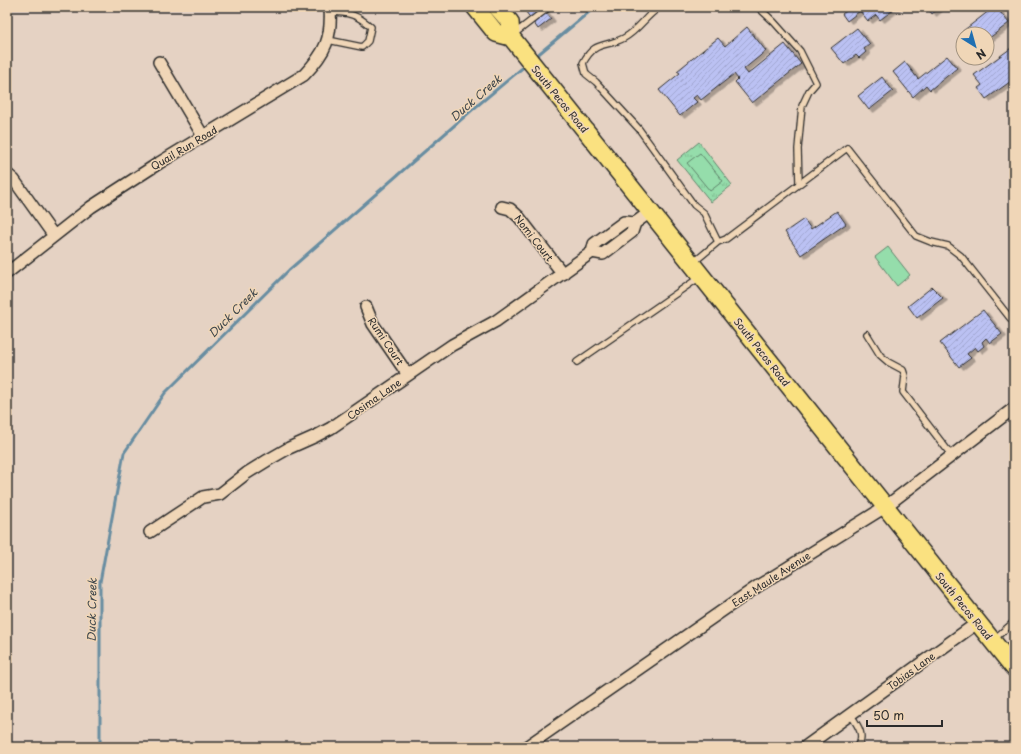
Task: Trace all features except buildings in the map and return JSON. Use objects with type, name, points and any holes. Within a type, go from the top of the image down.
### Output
[{"type":"main road","points":[[475,7],[496,33],[510,39]]},
{"type":"main road","name":"South Pecos Road","points":[[497,7],[510,22],[510,39],[540,74],[1014,668]]},
{"type":"street","name":"Quail Run Road","points":[[7,273],[91,206],[304,75],[321,55],[328,40],[330,10]]},
{"type":"street","points":[[159,62],[203,136]]},
{"type":"street","points":[[7,174],[14,180],[54,236]]},
{"type":"street","name":"Nomi Court","points":[[502,206],[510,209],[519,217],[563,274]]},
{"type":"street","name":"Cosima Lane","points":[[592,252],[603,254],[632,232],[635,223],[650,212]]},
{"type":"street","name":"Cosima Lane","points":[[150,532],[203,497],[220,494],[268,460],[331,428],[452,345],[496,321],[563,274],[592,252],[594,244],[624,222],[635,223]]},
{"type":"street","name":"Rumi Court","points":[[366,307],[373,324],[408,375]]},
{"type":"street","name":"East Maule Avenue","points":[[526,747],[758,586],[885,508],[1014,408]]},
{"type":"street","name":"Tobias Lane","points":[[810,746],[850,714],[977,623]]},
{"type":"lane","points":[[510,39],[549,7]]},
{"type":"lane","points":[[647,7],[651,12]]},
{"type":"lane","points":[[660,7],[651,12],[639,28],[624,38],[602,45],[588,53],[583,63],[586,74],[596,82],[639,129],[694,206],[704,213],[718,242]]},
{"type":"lane","points":[[758,7],[774,22],[800,51],[816,83],[809,91],[802,106],[798,149],[799,184]]},
{"type":"lane","points":[[328,40],[362,46],[368,41],[370,27],[362,18],[351,14],[330,10]]},
{"type":"lane","points":[[577,362],[697,270],[718,242],[726,238],[847,148],[916,236],[931,242],[948,246],[960,256],[1014,323]]},
{"type":"lane","points":[[606,235],[614,245]]},
{"type":"lane","points":[[867,334],[880,355],[888,362],[903,370],[905,376],[903,392],[952,456]]},
{"type":"lane","points":[[992,641],[1014,622]]},
{"type":"lane","points":[[850,714],[860,729],[861,738],[858,746],[856,747]]},
{"type":"green space","points":[[699,142],[732,185],[711,202],[677,160]]},
{"type":"green space","points":[[700,153],[723,181],[710,191],[687,163]]},
{"type":"green space","points":[[888,247],[910,275],[897,286],[875,257]]},
{"type":"waterway","name":"Duck Creek","points":[[535,57],[595,7]]},
{"type":"waterway","name":"Duck Creek","points":[[100,747],[100,582],[124,453],[165,393],[289,270],[472,110],[526,65]]}]
